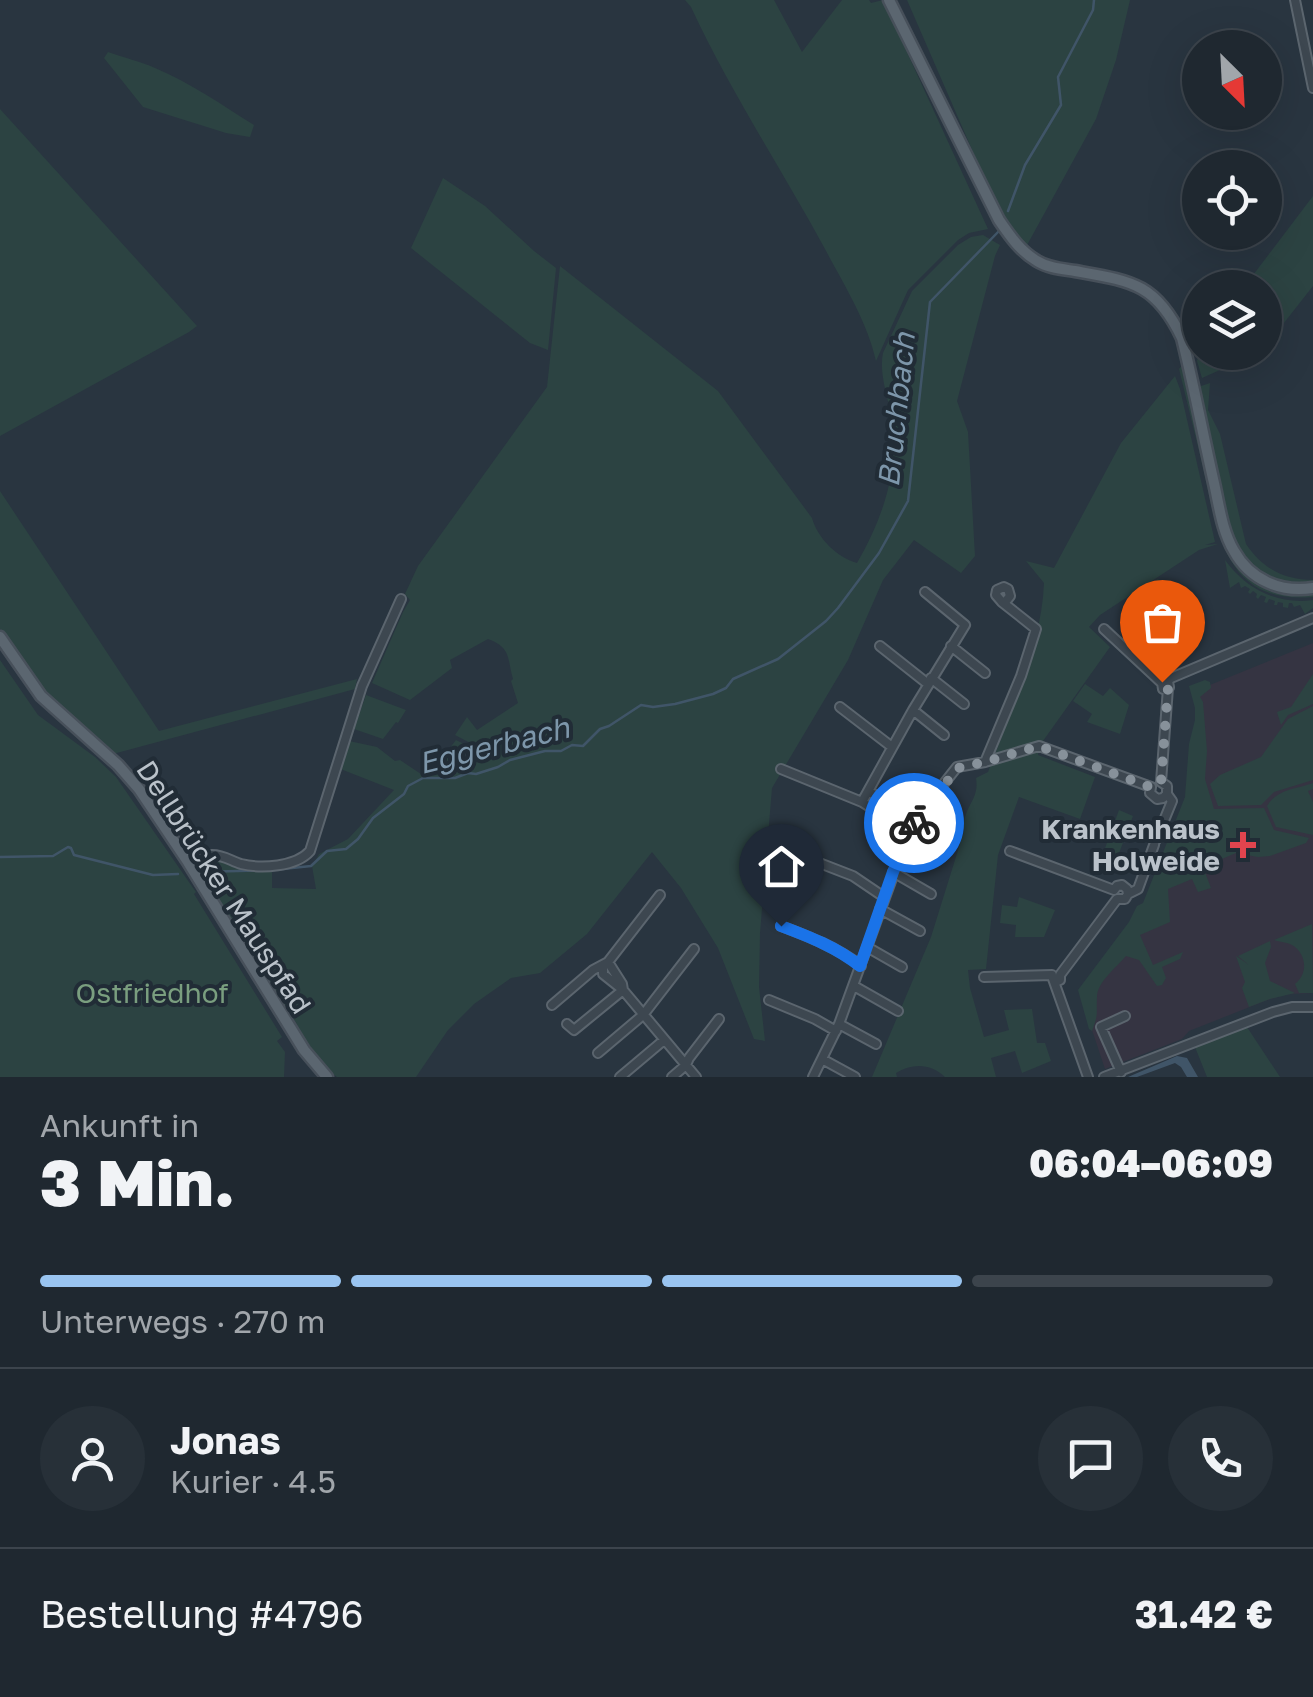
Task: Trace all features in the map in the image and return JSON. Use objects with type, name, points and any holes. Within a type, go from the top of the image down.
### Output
[{"type":"main road","points":[[889,0],[999,220],[1017,246],[1050,267],[1125,280],[1143,288],[1173,318],[1182,338],[1231,547],[1249,570],[1266,582],[1286,589],[1313,588]]},
{"type":"main road","name":"Dellbrücker Mauspfad","points":[[0,637],[41,696],[133,781],[304,1050],[327,1077]]},
{"type":"street","points":[[1295,0],[1313,88]]},
{"type":"street","points":[[862,802],[965,624],[925,592]]},
{"type":"street","points":[[188,862],[214,854],[246,865],[275,864],[293,862],[310,852],[362,686],[400,599]]},
{"type":"street","points":[[985,762],[1021,676],[1036,628],[1002,602]]},
{"type":"street","points":[[1161,782],[1166,684],[1171,678],[1313,618]]},
{"type":"street","points":[[1104,629],[1166,684]]},
{"type":"street","points":[[880,646],[964,704]]},
{"type":"street","points":[[951,646],[984,673]]},
{"type":"street","points":[[840,707],[892,747]]},
{"type":"street","points":[[912,710],[944,735]]},
{"type":"street","points":[[813,1077],[838,1028],[908,834],[958,768],[1039,746],[1150,787]]},
{"type":"street","points":[[781,770],[862,802],[943,856]]},
{"type":"street","points":[[1056,978],[1115,895],[1117,886],[1127,888],[1128,894],[1138,889],[1172,801],[1167,786],[1161,782],[1150,787]]},
{"type":"street","points":[[1150,787],[1157,799],[1167,794]]},
{"type":"street","points":[[869,792],[919,816]]},
{"type":"street","points":[[1010,851],[1115,895]]},
{"type":"street","points":[[791,852],[853,876],[884,897]]},
{"type":"street","points":[[893,872],[932,894]]},
{"type":"street","points":[[552,1005],[593,970],[606,964],[660,896]]},
{"type":"street","points":[[880,909],[920,931]]},
{"type":"street","points":[[781,926],[825,943],[860,966]]},
{"type":"street","points":[[867,947],[902,967]]},
{"type":"street","points":[[598,1053],[643,1015],[694,949]]},
{"type":"street","points":[[606,964],[622,984],[622,990],[696,1077]]},
{"type":"street","points":[[984,977],[1056,978]]},
{"type":"street","points":[[1056,978],[1088,1077]]},
{"type":"street","points":[[854,986],[898,1011]]},
{"type":"street","points":[[567,1024],[574,1030],[622,990]]},
{"type":"street","points":[[769,1000],[876,1044]]},
{"type":"street","points":[[1104,1077],[1274,1012],[1313,1006]]},
{"type":"street","points":[[1121,1072],[1101,1027],[1125,1016]]},
{"type":"street","points":[[672,1077],[686,1066],[720,1019]]},
{"type":"street","points":[[620,1077],[664,1040]]},
{"type":"street","points":[[822,1059],[855,1077]]},
{"type":"shaded area","name":"Krankenhaus Holweide","points":[[1313,643],[1313,993],[1270,999],[1105,1069],[1080,994],[1157,884],[1188,788],[1196,720],[1195,691]]},
{"type":"shaded area","points":[[1177,1056],[1187,1058],[1198,1077],[1187,1077],[1175,1063],[1128,1077]]},
{"type":"green space","points":[[685,0],[774,0],[802,52],[842,0],[883,0],[988,229],[958,240],[908,290],[876,361],[847,290]]},
{"type":"green space","points":[[907,0],[1130,0],[1116,60],[1096,119],[1026,247],[1003,221]]},
{"type":"green space","points":[[108,52],[155,68],[205,94],[254,125],[250,137],[143,107],[104,58]]},
{"type":"green space","points":[[0,109],[197,326],[0,436]]},
{"type":"green space","points":[[443,178],[485,206],[556,268],[548,350],[530,343],[411,248]]},
{"type":"green space","points":[[1313,196],[1313,286],[1282,325],[1282,270],[1257,270],[1272,250],[1282,250],[1282,237]]},
{"type":"green space","points":[[983,235],[1000,245],[957,401],[968,432],[975,556],[961,573],[914,540],[883,580],[848,660],[772,788],[760,933],[759,987],[765,1041],[754,1039],[718,948],[681,888],[652,852],[587,934],[540,973],[511,978],[474,1004],[448,1030],[416,1077],[337,1077],[325,1068],[201,874],[203,863],[218,859],[235,865],[272,867],[272,888],[316,889],[312,866],[319,854],[348,839],[394,790],[338,768],[349,741],[377,747],[421,774],[432,771],[456,740],[470,747],[460,761],[468,767],[480,754],[476,746],[455,735],[467,717],[477,730],[518,703],[507,655],[501,646],[488,639],[450,660],[452,668],[410,700],[372,683],[410,600],[405,594],[418,566],[547,387],[560,266],[718,391],[824,540],[857,563],[882,509],[891,472],[893,434],[883,353],[912,291],[958,245]]},
{"type":"green space","points":[[1182,365],[1184,370],[1222,532],[1244,571],[1313,592],[1313,597],[1284,596],[1261,589],[1243,577],[1230,559],[1214,516],[1179,369]]},
{"type":"green space","points":[[1200,370],[1220,370],[1202,378]]},
{"type":"green space","points":[[1175,376],[1215,542],[1205,545],[1218,544],[1199,550],[1100,615],[1089,627],[1110,647],[1043,741],[994,757],[1026,671],[1042,605],[1044,583],[1026,561],[1054,568],[1121,443]]},
{"type":"green space","points":[[1210,383],[1208,410],[1220,434],[1246,544],[1275,571],[1313,580],[1313,585],[1269,579],[1254,570],[1239,550],[1217,483],[1198,392]]},
{"type":"green space","points":[[0,491],[159,731],[357,679],[355,689],[113,754],[38,685],[0,629]]},
{"type":"green space","points":[[1225,560],[1263,593],[1287,600],[1313,600],[1313,608],[1305,614],[1300,605],[1294,607],[1289,603],[1288,608],[1283,603],[1274,605],[1275,601],[1269,599],[1264,602],[1266,597],[1261,595],[1258,599],[1253,591],[1248,592],[1250,589],[1241,588],[1239,582],[1230,588]]},
{"type":"green space","points":[[1158,579],[1170,598],[1183,590],[1192,620],[1167,636],[1144,615],[1153,609],[1141,590]]},
{"type":"green space","name":"Ostfriedhof","points":[[0,660],[38,715],[116,777],[196,892],[282,1037],[277,1041],[285,1052],[284,1077],[0,1077]]},
{"type":"green space","points":[[1313,674],[1313,704],[1288,715],[1281,725],[1277,712],[1291,707]]},
{"type":"green space","points":[[1205,680],[1211,688],[1200,697],[1207,751],[1205,779],[1214,809],[1264,808],[1274,830],[1309,838],[1306,843],[1270,856],[1236,853],[1203,867],[1211,888],[1198,892],[1192,879],[1168,889],[1170,922],[1140,935],[1153,965],[1183,952],[1180,959],[1162,967],[1166,978],[1157,986],[1139,960],[1126,956],[1100,986],[1092,1031],[1078,990],[1137,906],[1143,903],[1185,797],[1195,720],[1189,686]]},
{"type":"green space","points":[[1085,684],[1103,696],[1110,688],[1129,705],[1120,734],[1087,722],[1092,714],[1073,701]]},
{"type":"green space","points":[[366,695],[406,710],[383,739],[354,729]]},
{"type":"green space","points":[[1313,706],[1313,780],[1274,792],[1261,805],[1218,806],[1210,784],[1220,775],[1261,757],[1288,719]]},
{"type":"green space","points":[[1039,749],[1038,755],[1095,777],[1080,819],[1019,797],[998,855],[986,969],[968,970],[984,1037],[1009,1030],[1004,1010],[1032,1009],[1037,1043],[1045,1043],[1051,1061],[1022,1073],[1015,1051],[991,1058],[996,1077],[945,1077],[934,1069],[915,1066],[896,1073],[897,1077],[872,1077],[931,937],[976,792],[976,778],[988,772],[991,764]]},
{"type":"green space","points":[[1313,783],[1313,789],[1308,791],[1313,802],[1313,835],[1276,827],[1267,806],[1271,800]]},
{"type":"green space","points":[[1119,810],[1133,816],[1118,856],[1104,851]]},
{"type":"green space","points":[[1019,897],[1055,910],[1044,937],[1015,937],[1016,925],[1000,923],[1002,905],[1017,907]]},
{"type":"green space","points":[[1312,924],[1313,993],[1299,993],[1295,984],[1304,969],[1303,958],[1292,945],[1274,940]]},
{"type":"green space","points":[[1270,941],[1265,963],[1270,981],[1295,993],[1249,1007],[1236,956],[1249,965],[1238,956]]},
{"type":"green space","points":[[1247,1027],[1280,1077],[1207,1077],[1195,1047]]},
{"type":"waterway","name":"Bruchbach","points":[[1008,211],[1025,165],[1061,105],[1058,77],[1093,10],[1094,0]]},
{"type":"waterway","name":"Eggerbach","points":[[200,872],[311,866],[327,851],[346,849],[373,818],[404,794],[408,786],[423,778],[476,774],[510,760],[561,751],[572,745],[583,746],[600,729],[641,705],[675,704],[726,688],[733,679],[778,659],[826,621],[879,553],[908,501],[930,302],[999,231]]},
{"type":"waterway","name":"Eggerbach","points":[[0,857],[53,856],[68,847],[74,855],[153,875],[178,874]]},
{"type":"way so far","points":[[914,823],[958,768],[1039,746],[1150,787],[1161,782],[1168,688],[1162,688],[1162,682]]},
{"type":"place","name":"Krankenhaus Holweide","points":[[1243,845]]},
{"type":"route","points":[[781,926],[825,943],[860,966],[914,823]]}]
